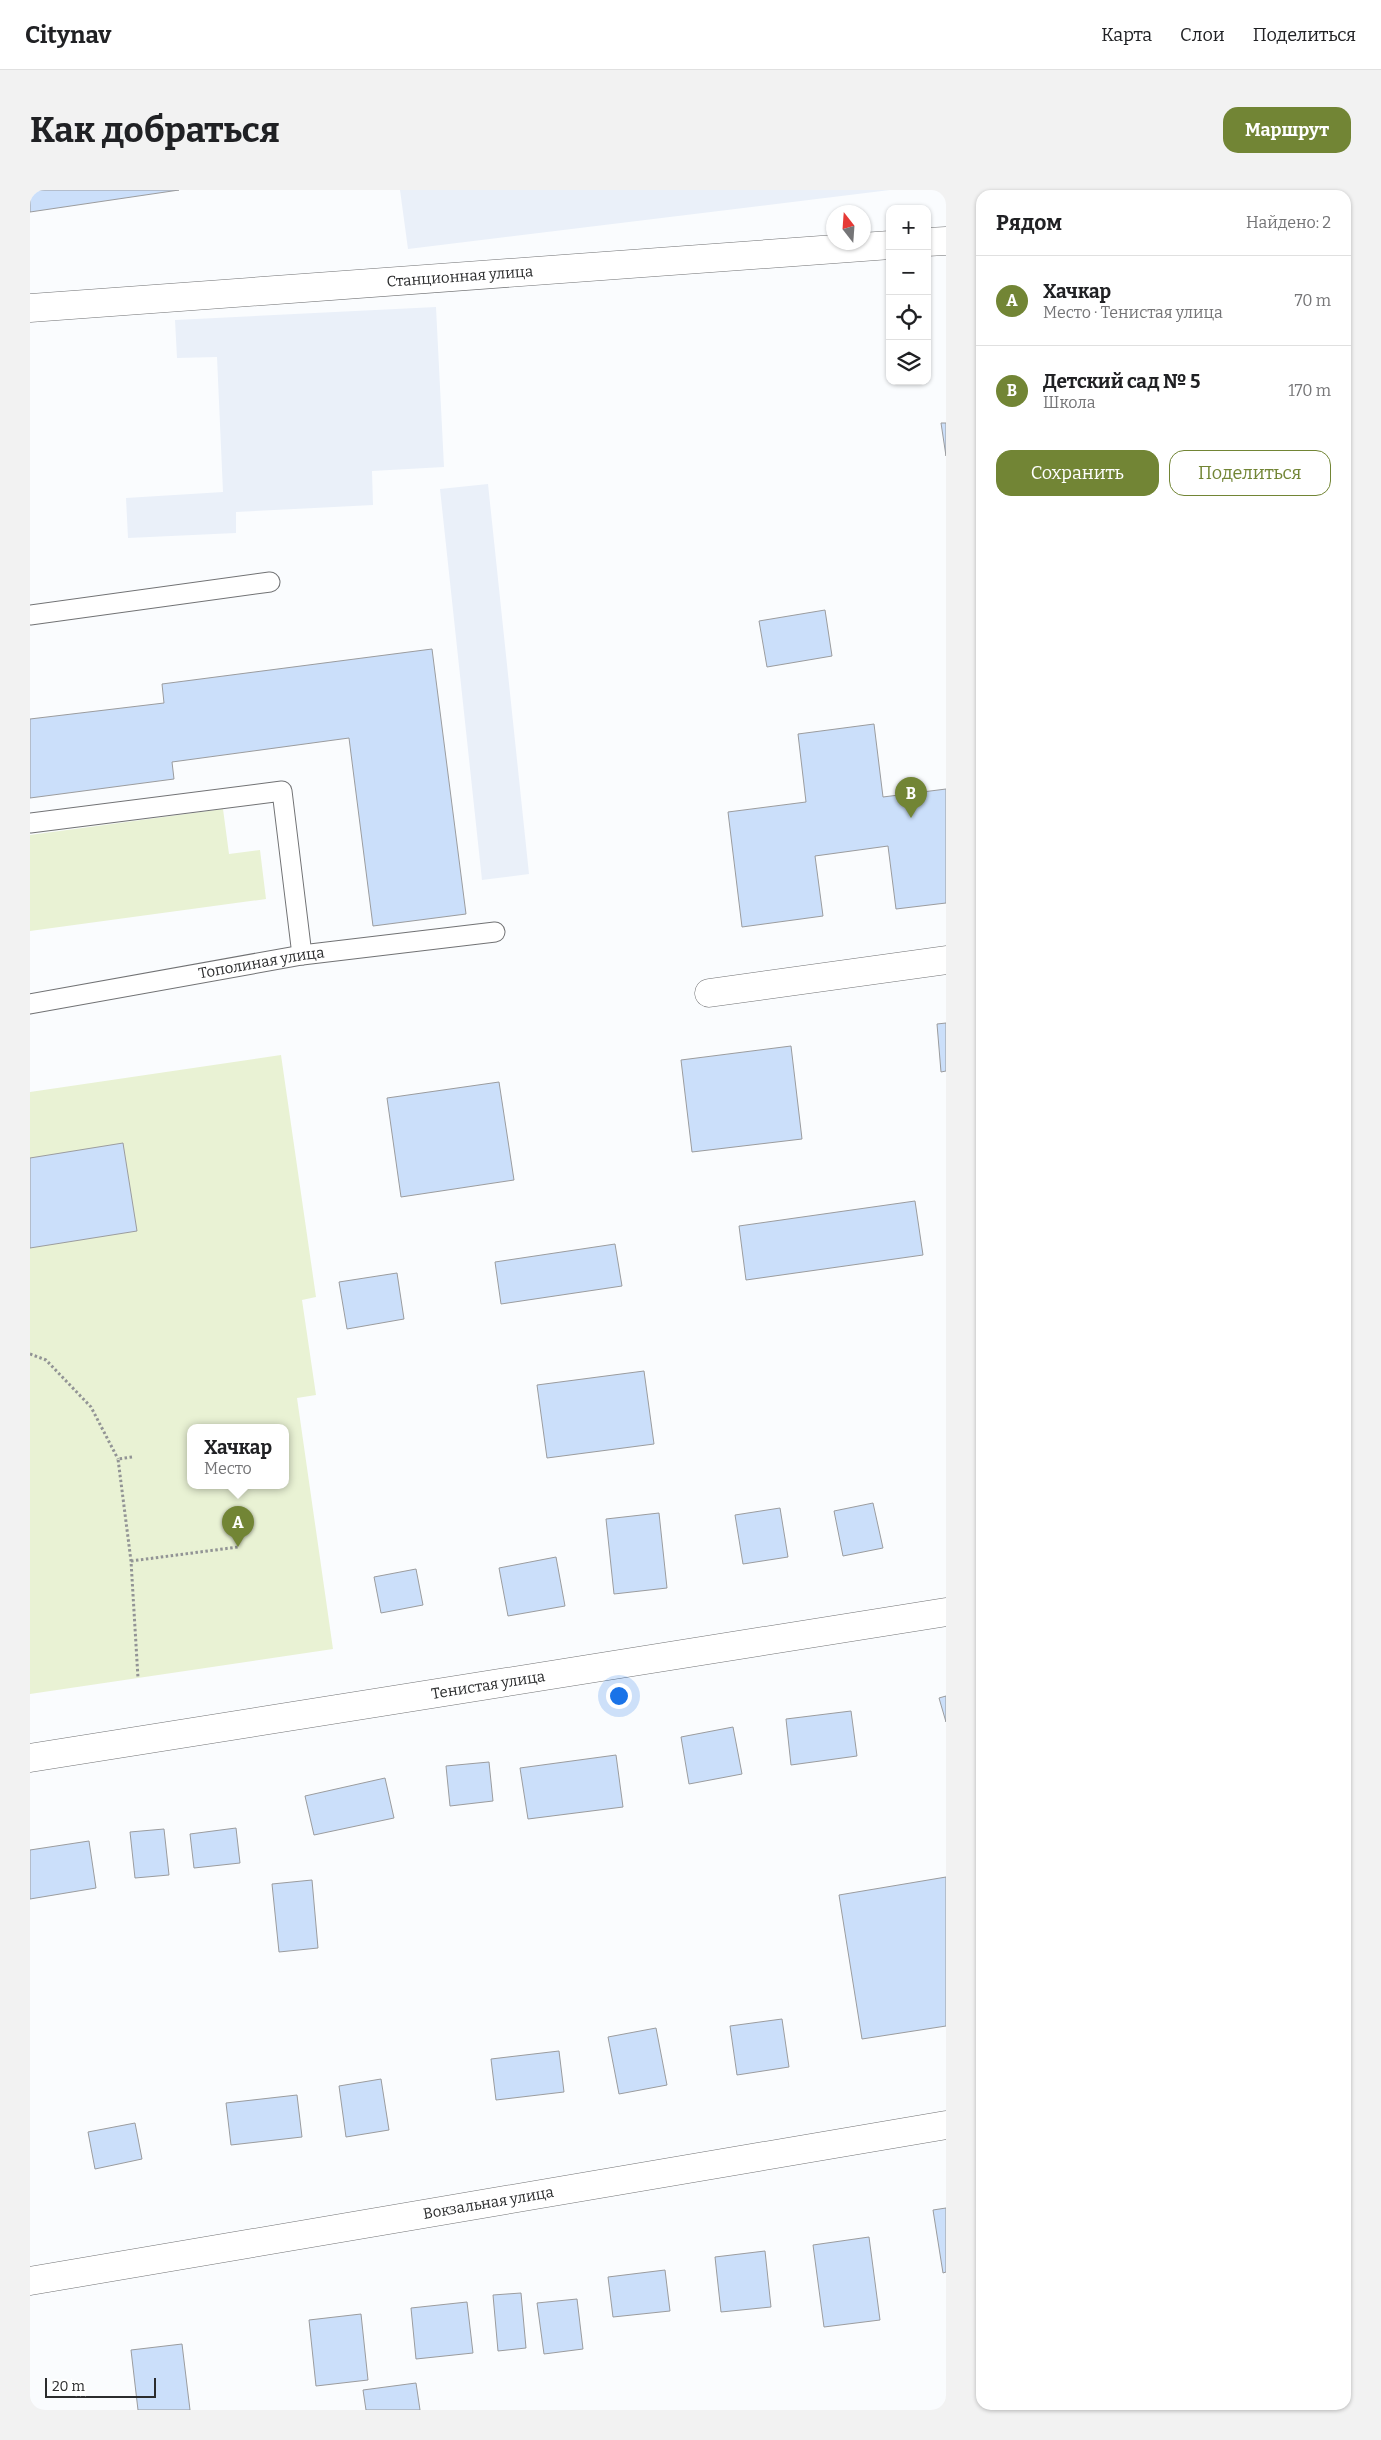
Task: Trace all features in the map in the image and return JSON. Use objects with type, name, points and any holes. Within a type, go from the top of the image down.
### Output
[{"type":"street","points":[[931,242],[946,240]]},
{"type":"street","name":"Станционная улица","points":[[30,308],[886,244]]},
{"type":"street","points":[[709,993],[946,960]]},
{"type":"street","name":"Тенистая улица","points":[[30,1758],[946,1612]]},
{"type":"street","name":"Вокзальная улица","points":[[30,2281],[946,2125]]},
{"type":"lane","points":[[30,615],[270,582]]},
{"type":"lane","points":[[30,824],[282,791],[302,955]]},
{"type":"lane","name":"Тополиная улица","points":[[30,1004],[302,955],[495,932]]},
{"type":"path","points":[[30,1354],[46,1360],[91,1406],[118,1459],[131,1561],[138,1678]]},
{"type":"path","points":[[118,1459],[132,1457]]},
{"type":"path","points":[[131,1561],[238,1547]]},
{"type":"shaded area","points":[[400,190],[890,190],[408,249]]},
{"type":"shaded area","points":[[436,307],[444,467],[372,471],[373,505],[236,512],[236,533],[128,538],[126,498],[223,492],[217,357],[177,358],[175,320]]},
{"type":"shaded area","points":[[488,484],[529,874],[482,880],[440,489]]},
{"type":"green space","points":[[223,809],[229,854],[260,850],[266,899],[30,931],[30,835]]},
{"type":"green space","points":[[281,1055],[316,1297],[302,1300],[316,1395],[297,1398],[333,1649],[30,1694],[30,1092]]},
{"type":"building","points":[[30,190],[179,190],[30,212]]},
{"type":"building","points":[[941,423],[946,423],[946,456]]},
{"type":"building","points":[[825,610],[832,656],[767,667],[759,621]]},
{"type":"building","points":[[432,649],[466,914],[373,926],[349,738],[172,762],[174,779],[30,798],[30,719],[164,703],[162,684]]},
{"type":"building","points":[[874,724],[883,797],[946,789],[946,903],[896,909],[888,846],[815,856],[823,916],[742,927],[728,812],[806,802],[798,734]]},
{"type":"building","points":[[946,1023],[946,1071],[941,1072],[937,1024]]},
{"type":"building","points":[[791,1046],[802,1139],[692,1152],[681,1060]]},
{"type":"building","points":[[499,1082],[514,1180],[401,1197],[387,1098]]},
{"type":"building","points":[[123,1143],[137,1231],[30,1248],[30,1158]]},
{"type":"building","points":[[915,1201],[923,1255],[746,1280],[739,1226]]},
{"type":"building","points":[[615,1244],[622,1286],[501,1304],[495,1262]]},
{"type":"building","points":[[397,1273],[404,1319],[347,1329],[339,1282]]},
{"type":"building","points":[[644,1371],[654,1444],[547,1458],[537,1385]]},
{"type":"building","points":[[873,1503],[883,1548],[843,1556],[834,1511]]},
{"type":"building","points":[[780,1508],[788,1557],[743,1564],[735,1515]]},
{"type":"building","points":[[659,1513],[667,1588],[614,1594],[606,1519]]},
{"type":"building","points":[[556,1557],[565,1606],[508,1616],[499,1568]]},
{"type":"building","points":[[416,1569],[423,1605],[381,1613],[374,1577]]},
{"type":"building","points":[[946,1696],[946,1722],[939,1698]]},
{"type":"building","points":[[851,1711],[857,1756],[791,1765],[786,1719]]},
{"type":"building","points":[[733,1727],[742,1774],[689,1784],[681,1737]]},
{"type":"building","points":[[616,1755],[623,1807],[528,1819],[520,1768]]},
{"type":"building","points":[[489,1762],[493,1801],[450,1806],[446,1766]]},
{"type":"building","points":[[385,1778],[394,1818],[314,1835],[305,1796]]},
{"type":"building","points":[[236,1828],[240,1863],[194,1868],[190,1834]]},
{"type":"building","points":[[164,1829],[169,1875],[135,1878],[130,1832]]},
{"type":"building","points":[[89,1841],[96,1888],[30,1899],[30,1850]]},
{"type":"building","points":[[946,1877],[946,2026],[862,2039],[839,1895]]},
{"type":"building","points":[[312,1880],[318,1948],[279,1952],[272,1884]]},
{"type":"building","points":[[782,2019],[789,2067],[737,2075],[730,2026]]},
{"type":"building","points":[[656,2028],[667,2085],[619,2094],[608,2037]]},
{"type":"building","points":[[559,2051],[564,2092],[496,2100],[491,2059]]},
{"type":"building","points":[[381,2079],[389,2130],[346,2137],[339,2086]]},
{"type":"building","points":[[297,2095],[302,2137],[231,2145],[226,2103]]},
{"type":"building","points":[[135,2123],[142,2159],[95,2169],[88,2132]]},
{"type":"building","points":[[946,2208],[946,2272],[943,2273],[933,2210]]},
{"type":"building","points":[[869,2237],[880,2320],[824,2327],[813,2245]]},
{"type":"building","points":[[765,2251],[771,2307],[721,2312],[715,2257]]},
{"type":"building","points":[[665,2270],[670,2311],[613,2317],[608,2277]]},
{"type":"building","points":[[521,2293],[526,2348],[498,2351],[493,2295]]},
{"type":"building","points":[[577,2299],[583,2349],[544,2354],[537,2303]]},
{"type":"building","points":[[467,2302],[473,2353],[416,2359],[411,2308]]},
{"type":"building","points":[[361,2314],[368,2380],[316,2386],[309,2320]]},
{"type":"building","points":[[182,2344],[190,2410],[138,2410],[131,2350]]},
{"type":"building","points":[[416,2383],[420,2410],[366,2410],[363,2390]]},
{"type":"place","name":"Детский сад № 5","points":[[911,818]]},
{"type":"place","name":"Хачкар","points":[[238,1547]]}]
